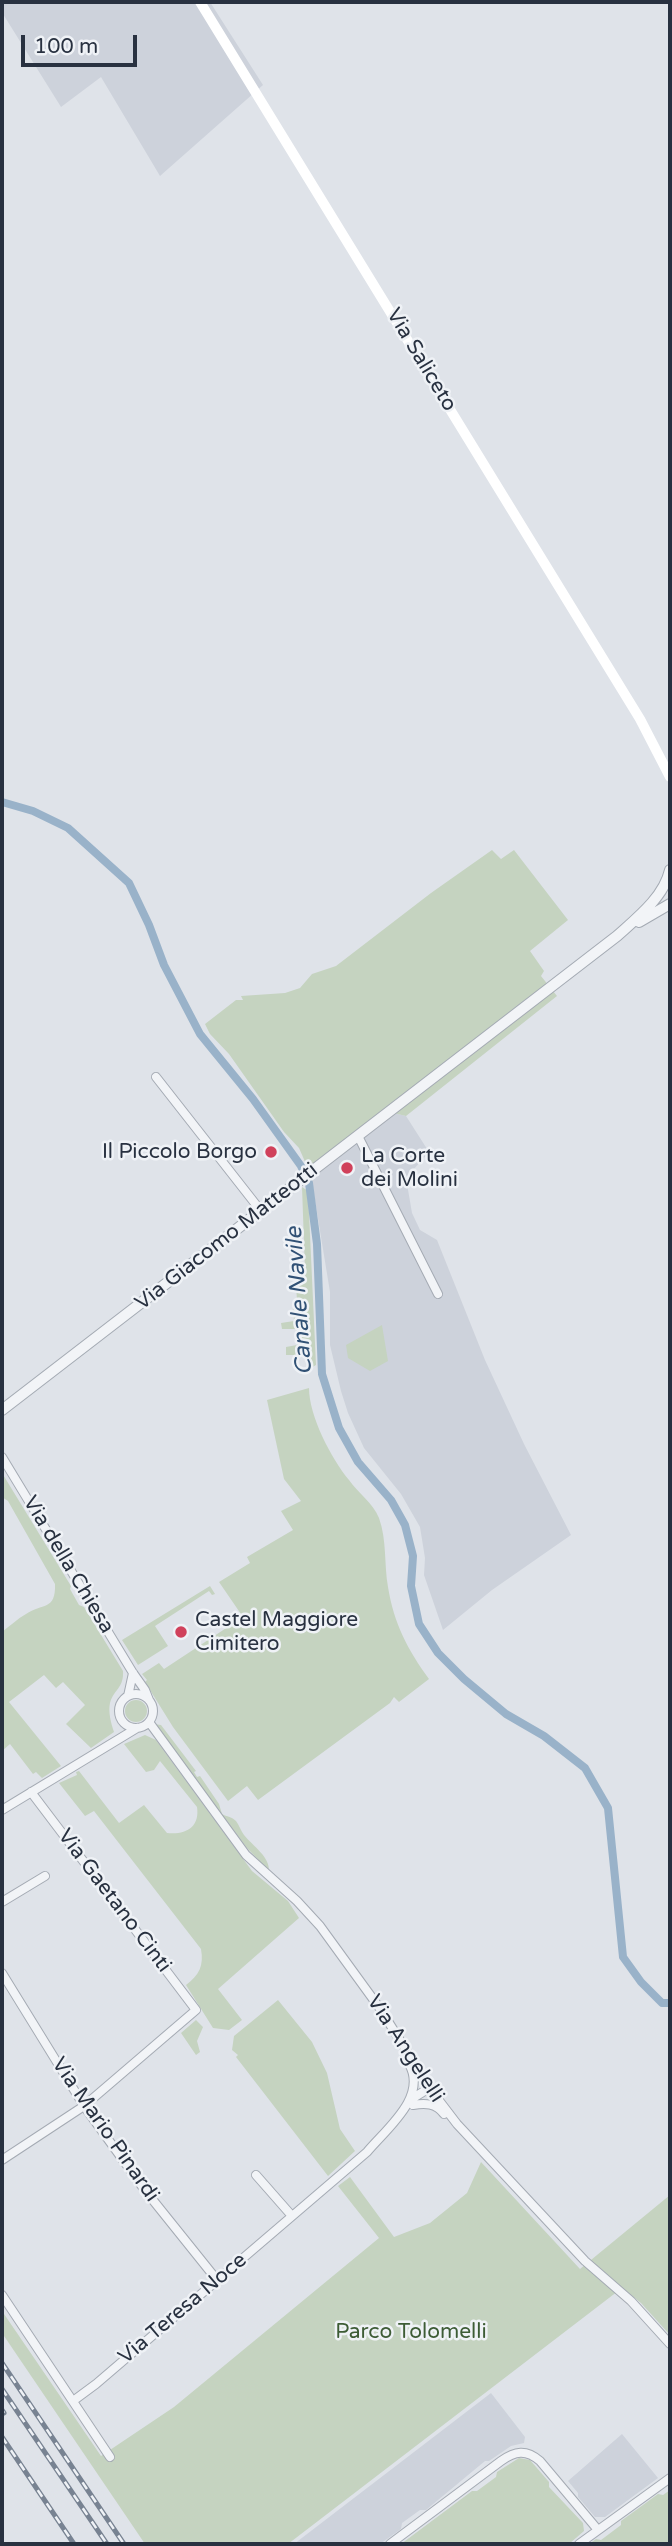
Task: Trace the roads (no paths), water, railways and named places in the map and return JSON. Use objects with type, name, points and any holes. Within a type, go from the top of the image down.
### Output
[{"type":"main road","name":"Via Saliceto","points":[[200,2],[670,764]]},
{"type":"main road","name":"Via Saliceto","points":[[640,719],[670,777]]},
{"type":"street","name":"Via Giacomo Matteotti","points":[[617,936],[656,897],[666,884],[670,870]]},
{"type":"street","name":"Via Giacomo Matteotti","points":[[2,1410],[617,936],[670,904]]},
{"type":"street","points":[[156,1077],[261,1211]]},
{"type":"street","points":[[358,1136],[438,1294]]},
{"type":"street","name":"Via della Chiesa","points":[[2,1457],[149,1700]]},
{"type":"street","points":[[114,1742],[123,1723],[119,1708],[128,1696],[133,1673]]},
{"type":"street","points":[[2,1810],[143,1726],[153,1712],[149,1700],[139,1695],[128,1696]]},
{"type":"street","points":[[123,1723],[132,1728],[143,1726]]},
{"type":"street","name":"Via Angelelli","points":[[143,1726],[159,1738],[246,1855],[310,1913],[385,2017],[431,2090],[469,2136],[585,2261],[631,2301],[670,2344]]},
{"type":"street","name":"Via Gaetano Cinti","points":[[31,1792],[196,2010],[83,2106]]},
{"type":"street","points":[[2,1902],[45,1876]]},
{"type":"street","name":"Via Mario Pinardi","points":[[2,1973],[83,2106],[144,2189],[217,2280]]},
{"type":"street","points":[[385,2017],[397,2046],[413,2070],[415,2081],[410,2104],[428,2104],[440,2109],[456,2128],[469,2136]]},
{"type":"street","name":"Via Teresa Noce","points":[[73,2401],[367,2152],[410,2104],[429,2095],[431,2090]]},
{"type":"street","points":[[2,2160],[83,2106]]},
{"type":"street","points":[[256,2175],[292,2216]]},
{"type":"street","points":[[2,2295],[110,2457]]},
{"type":"street","points":[[390,2544],[517,2452],[532,2454],[540,2460],[598,2530]]},
{"type":"street","points":[[579,2544],[670,2477]]},
{"type":"waterway","name":"Canale Navile","points":[[2,802],[33,811],[68,828],[129,883],[164,965],[200,1034],[253,1099],[301,1166],[309,1183],[317,1244],[322,1374],[339,1428],[358,1462],[391,1500],[405,1525],[413,1556],[411,1586],[419,1624],[438,1653],[464,1679],[506,1714],[544,1736],[585,1768],[608,1808],[623,1957],[641,1982],[662,2003],[670,2003]]},
{"type":"railway","points":[[2,2363],[124,2544]]},
{"type":"railway","points":[[2,2389],[107,2544]]},
{"type":"railway","points":[[2,2437],[74,2544]]},
{"type":"place","name":"Il Piccolo Borgo","points":[[271,1152]]},
{"type":"place","name":"La Corte dei Molini","points":[[347,1168]]},
{"type":"place","name":"Castel Maggiore Cimitero","points":[[181,1632]]},
{"type":"park label","name":"Parco Tolomelli","points":[[411,2332]]}]
